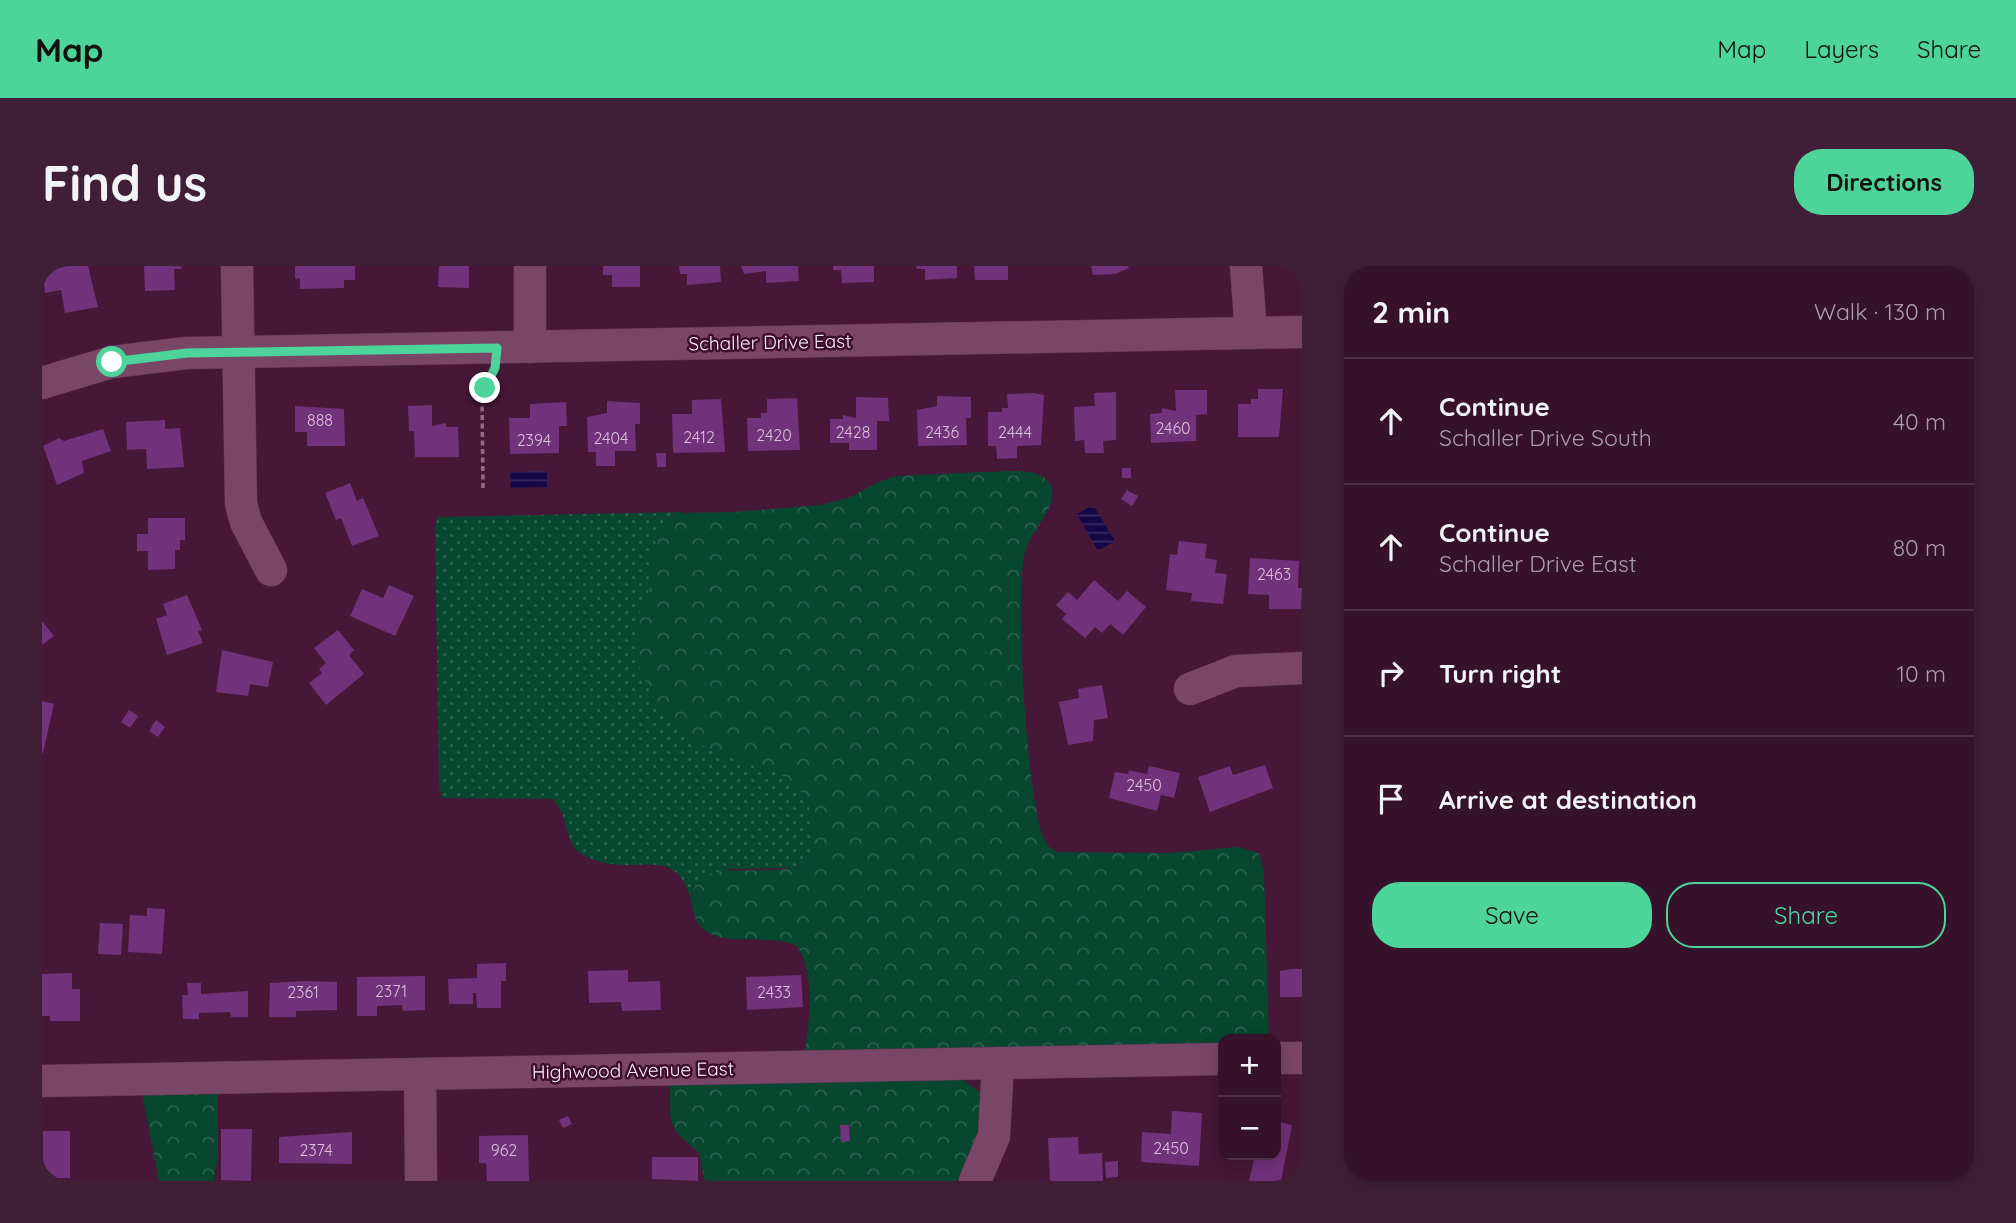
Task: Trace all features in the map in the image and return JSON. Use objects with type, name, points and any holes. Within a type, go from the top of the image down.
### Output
[{"type":"street","points":[[237,266],[242,509],[271,570]]},
{"type":"street","points":[[530,266],[530,347]]},
{"type":"street","points":[[1246,266],[1251,332]]},
{"type":"street","name":"Schaller Drive East","points":[[42,383],[86,369],[139,358],[238,353],[1302,332]]},
{"type":"street","points":[[1190,688],[1236,671],[1302,668]]},
{"type":"street","points":[[1281,1058],[1302,1058]]},
{"type":"street","name":"Highwood Avenue East","points":[[42,1081],[1218,1059]]},
{"type":"street","points":[[975,1181],[994,1136],[998,1063]]},
{"type":"street","points":[[420,1074],[421,1181]]},
{"type":"path","points":[[483,488],[482,398],[495,368],[497,348]]},
{"type":"green space","points":[[1007,471],[1034,473],[1050,483],[1050,505],[1025,552],[1021,609],[1027,740],[1037,814],[1043,837],[1048,846],[1057,852],[1169,853],[1238,847],[1259,853],[1264,871],[1269,1034],[1218,1034],[1218,1044],[805,1052],[809,985],[804,959],[798,947],[770,940],[722,938],[709,933],[699,924],[692,901],[693,889],[699,878],[726,871],[792,868],[804,863],[812,855],[812,823],[806,800],[793,783],[776,772],[708,748],[684,736],[665,717],[648,687],[637,657],[635,633],[649,589],[658,534],[669,519],[679,513],[820,505],[851,497],[878,482],[897,476]]},
{"type":"green space","points":[[685,512],[672,516],[994,855],[1218,1036],[819,790],[802,791],[815,825],[815,844],[809,861],[792,868],[728,869],[691,895],[693,911],[687,888],[678,874],[666,867],[619,865],[583,855],[572,843],[558,805],[552,799],[442,798],[439,786],[435,526],[438,517]]},
{"type":"green space","points":[[961,1079],[980,1092],[981,1116],[973,1149],[958,1181],[705,1181],[699,1153],[676,1130],[671,1118],[670,1084]]},
{"type":"green space","points":[[218,1091],[218,1155],[214,1181],[159,1181],[142,1093]]},
{"type":"shaded area","points":[[547,471],[547,487],[511,488],[510,472]]},
{"type":"shaded area","points":[[1093,505],[1115,541],[1098,551],[1077,514]]},
{"type":"building","points":[[42,266],[88,266],[98,307],[65,313],[61,290],[45,293]]},
{"type":"building","points":[[144,266],[181,266],[182,269],[174,269],[175,290],[145,291]]},
{"type":"building","points":[[295,266],[355,266],[355,280],[344,280],[344,288],[300,289],[300,278],[295,279]]},
{"type":"building","points":[[439,266],[469,266],[469,288],[438,287]]},
{"type":"building","points":[[603,266],[640,266],[640,287],[612,287],[612,275],[603,275]]},
{"type":"building","points":[[679,266],[720,266],[721,282],[687,285],[687,274],[680,274]]},
{"type":"building","points":[[741,266],[798,266],[799,281],[766,283],[766,271],[744,274]]},
{"type":"building","points":[[833,266],[874,266],[874,282],[842,283],[841,270],[833,270]]},
{"type":"building","points":[[916,266],[957,266],[957,278],[925,280],[925,269],[917,269]]},
{"type":"building","points":[[974,266],[1008,266],[1008,280],[975,280]]},
{"type":"building","points":[[1091,266],[1129,268],[1115,274],[1093,275]]},
{"type":"building","points":[[1258,389],[1283,389],[1279,437],[1238,437],[1238,404],[1251,404],[1251,399],[1258,399]]},
{"type":"building","points":[[1175,390],[1207,390],[1207,414],[1196,415],[1196,441],[1151,443],[1150,414],[1162,413],[1162,408],[1176,411]]},
{"type":"building","points":[[1116,392],[1116,440],[1103,441],[1104,453],[1085,453],[1084,440],[1075,441],[1074,407],[1095,406],[1094,393]]},
{"type":"building","points":[[1007,394],[1044,395],[1041,445],[1017,446],[1017,458],[997,459],[996,446],[988,446],[988,412],[1002,412],[1002,408],[1008,408]]},
{"type":"building","points":[[937,396],[971,397],[971,418],[966,418],[967,445],[918,446],[917,410],[937,406]]},
{"type":"building","points":[[856,397],[888,398],[889,421],[877,421],[877,450],[849,450],[849,443],[830,443],[830,419],[843,419],[843,415],[856,418]]},
{"type":"building","points":[[797,398],[800,450],[748,451],[747,418],[761,418],[761,413],[767,413],[767,399]]},
{"type":"building","points":[[721,399],[725,452],[673,453],[672,414],[692,414],[692,400]]},
{"type":"building","points":[[607,401],[640,403],[640,424],[635,424],[636,451],[615,451],[615,466],[596,466],[596,452],[588,452],[587,417],[607,413]]},
{"type":"building","points":[[566,402],[567,426],[559,426],[559,453],[510,454],[509,418],[530,418],[530,404]]},
{"type":"building","points":[[432,405],[432,426],[446,423],[446,427],[458,427],[459,457],[415,457],[414,431],[409,431],[408,406]]},
{"type":"building","points":[[295,406],[344,409],[345,446],[307,446],[307,432],[295,432]]},
{"type":"building","points":[[165,420],[165,429],[180,428],[184,467],[147,469],[146,449],[127,450],[126,422]]},
{"type":"building","points":[[103,429],[111,451],[82,461],[84,473],[57,485],[43,446],[59,438],[64,441]]},
{"type":"building","points":[[656,453],[666,453],[666,467],[657,467]]},
{"type":"building","points":[[1122,468],[1131,468],[1131,478],[1122,478]]},
{"type":"building","points":[[350,483],[357,501],[363,498],[379,536],[352,546],[341,518],[336,520],[325,493]]},
{"type":"building","points":[[1127,490],[1138,496],[1132,506],[1121,499]]},
{"type":"building","points":[[148,518],[185,518],[185,540],[180,540],[180,550],[175,550],[175,569],[148,570],[148,551],[137,551],[137,534],[148,534]]},
{"type":"building","points":[[1179,541],[1207,544],[1205,558],[1217,560],[1215,573],[1227,574],[1223,604],[1191,601],[1192,593],[1166,590],[1170,554],[1177,555]]},
{"type":"building","points":[[1250,558],[1299,561],[1298,588],[1302,588],[1301,609],[1269,609],[1269,595],[1248,594]]},
{"type":"building","points":[[1094,580],[1118,601],[1127,591],[1146,607],[1123,635],[1110,624],[1102,633],[1095,627],[1085,638],[1062,619],[1066,614],[1056,605],[1068,592],[1077,600]]},
{"type":"building","points":[[389,585],[414,596],[395,636],[350,616],[362,589],[383,598]]},
{"type":"building","points":[[187,595],[202,630],[198,631],[203,643],[167,655],[156,619],[167,615],[163,604]]},
{"type":"building","points":[[42,621],[54,636],[42,645]]},
{"type":"building","points":[[338,630],[354,650],[349,655],[364,674],[326,705],[309,683],[322,673],[319,669],[326,663],[314,648]]},
{"type":"building","points":[[222,650],[273,662],[268,687],[250,684],[248,696],[216,692]]},
{"type":"building","points":[[1102,685],[1108,718],[1094,720],[1093,741],[1068,745],[1059,702],[1079,698],[1078,689]]},
{"type":"building","points":[[42,701],[54,704],[43,753],[42,753]]},
{"type":"building","points":[[129,710],[138,716],[130,728],[121,722]]},
{"type":"building","points":[[156,720],[165,727],[158,737],[149,731]]},
{"type":"building","points":[[1265,765],[1273,788],[1210,812],[1198,777],[1230,766],[1233,775]]},
{"type":"building","points":[[1149,766],[1180,773],[1174,798],[1161,795],[1157,811],[1109,798],[1115,772],[1128,774],[1129,770],[1147,774]]},
{"type":"building","points":[[147,908],[165,909],[162,954],[128,952],[130,915],[147,916]]},
{"type":"building","points":[[100,923],[123,924],[121,955],[98,954]]},
{"type":"building","points":[[506,963],[506,981],[501,981],[501,1008],[477,1008],[476,993],[473,993],[473,1004],[449,1004],[448,979],[477,978],[477,964]]},
{"type":"building","points":[[1302,969],[1302,997],[1280,997],[1280,971]]},
{"type":"building","points":[[628,970],[628,982],[660,981],[661,1010],[622,1011],[621,1002],[589,1003],[588,971]]},
{"type":"building","points":[[72,973],[72,989],[80,989],[80,1021],[50,1021],[50,1016],[42,1016],[42,974]]},
{"type":"building","points":[[801,975],[803,1007],[747,1010],[746,977]]},
{"type":"building","points":[[425,976],[425,1010],[403,1011],[402,1005],[377,1006],[377,1016],[357,1016],[357,977]]},
{"type":"building","points":[[337,982],[337,1010],[296,1011],[296,1017],[269,1017],[270,983]]},
{"type":"building","points":[[187,983],[201,983],[201,994],[248,991],[248,1017],[231,1017],[230,1012],[199,1013],[199,1019],[183,1019],[182,995],[188,995]]},
{"type":"building","points":[[1172,1111],[1202,1113],[1199,1166],[1141,1162],[1142,1132],[1171,1134]]},
{"type":"building","points":[[568,1116],[572,1124],[563,1128],[559,1120]]},
{"type":"building","points":[[1281,1122],[1292,1125],[1281,1181],[1249,1181],[1254,1160],[1281,1160]]},
{"type":"building","points":[[840,1125],[849,1125],[850,1141],[841,1142]]},
{"type":"building","points":[[221,1129],[252,1129],[251,1181],[221,1180]]},
{"type":"building","points":[[43,1131],[70,1131],[70,1178],[43,1178]]},
{"type":"building","points":[[352,1132],[352,1164],[279,1163],[279,1137]]},
{"type":"building","points":[[528,1135],[529,1181],[487,1181],[486,1163],[479,1163],[479,1136]]},
{"type":"building","points":[[1078,1137],[1079,1154],[1102,1153],[1103,1181],[1050,1181],[1048,1138]]},
{"type":"building","points":[[652,1157],[698,1157],[698,1181],[652,1179]]},
{"type":"building","points":[[1118,1161],[1118,1177],[1106,1178],[1105,1162]]},
{"type":"route","points":[[112,362],[187,353],[497,348],[495,368],[485,388]]}]
